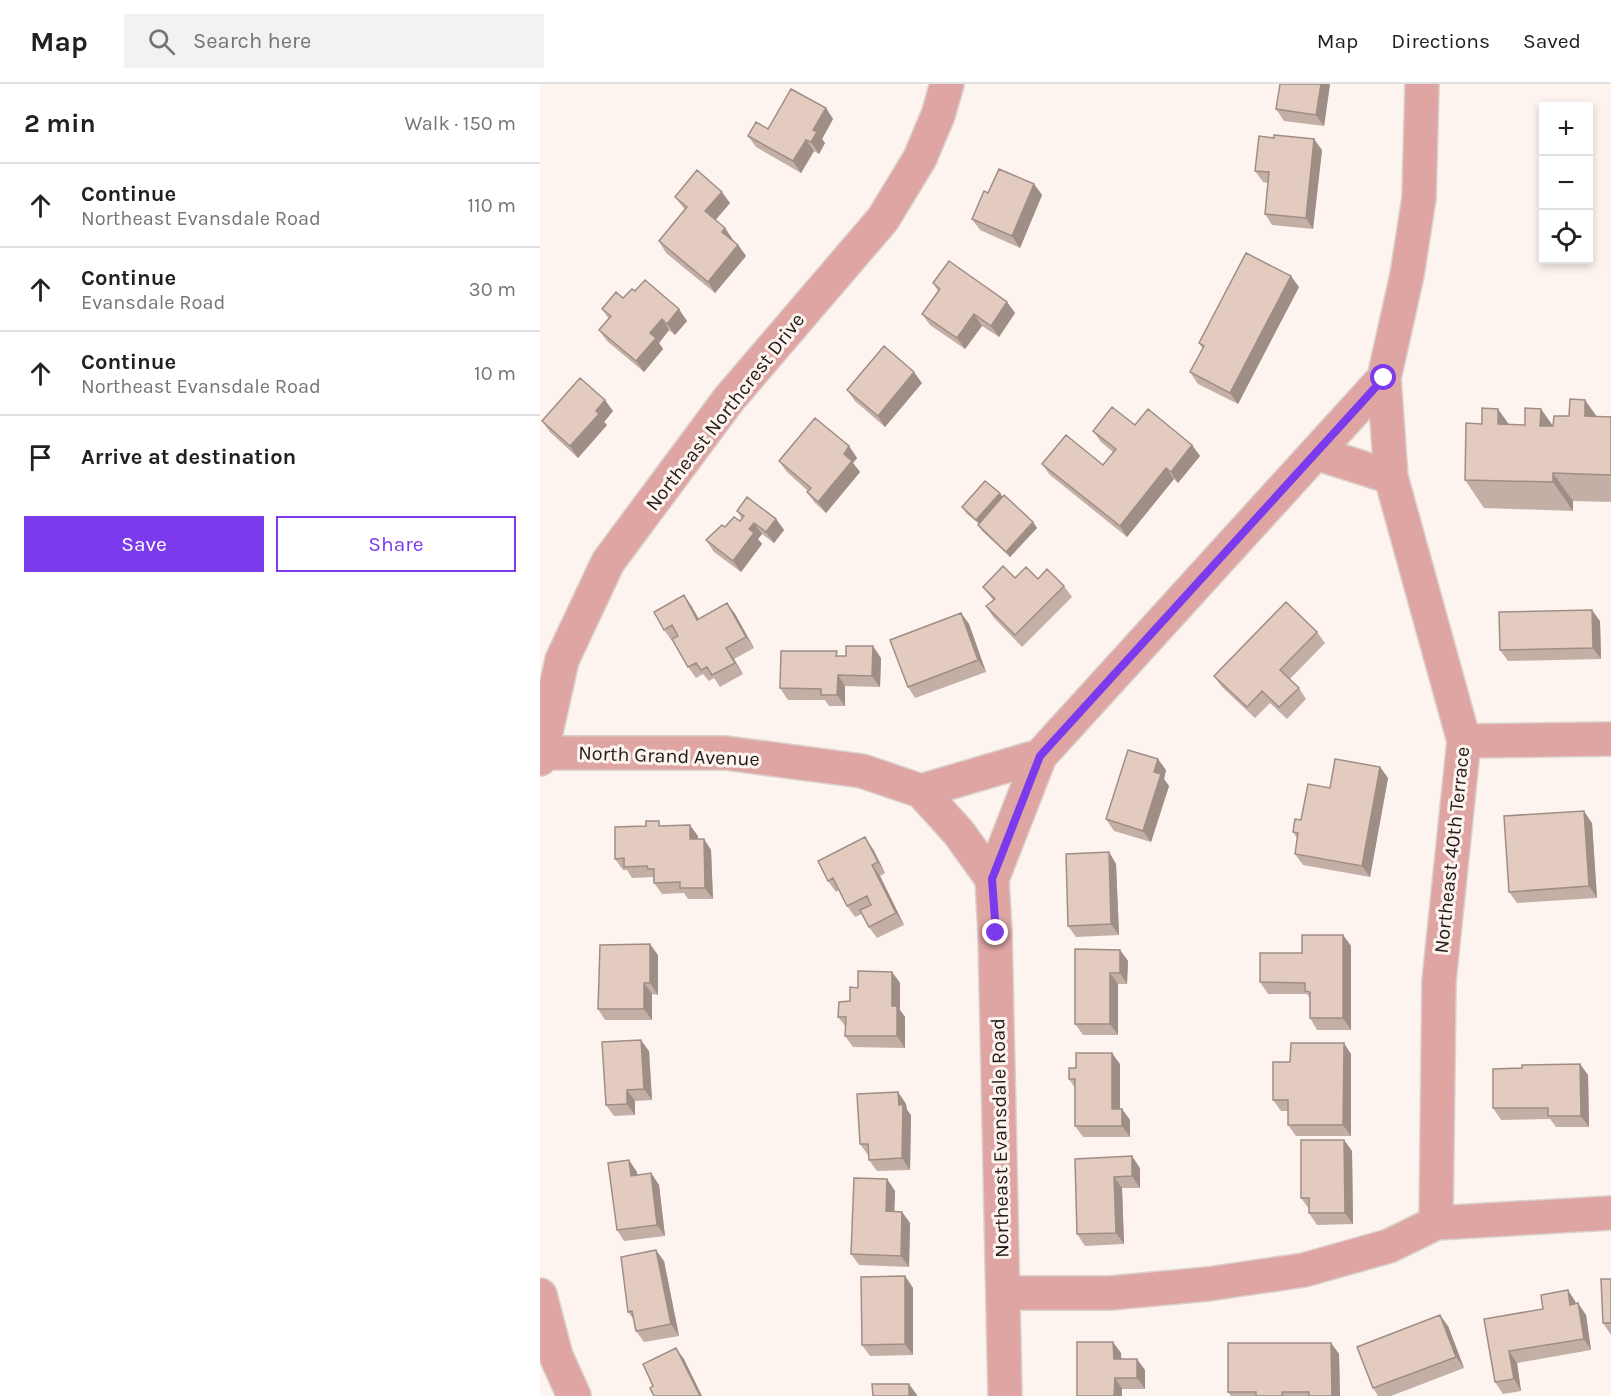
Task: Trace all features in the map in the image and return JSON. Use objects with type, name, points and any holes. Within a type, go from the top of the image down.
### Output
[{"type":"street","name":"Northeast Northcrest Drive","points":[[540,755],[562,660],[608,562],[729,399],[883,219],[920,158],[938,115],[947,84]]},
{"type":"street","points":[[992,879],[1040,756],[1384,378],[1407,275],[1419,198],[1422,84]]},
{"type":"street","name":"Northeast 40th Terrace","points":[[1384,378],[1391,477],[1464,741],[1439,981],[1436,1223]]},
{"type":"street","points":[[1316,453],[1391,477]]},
{"type":"street","points":[[1464,741],[1611,739]]},
{"type":"street","name":"North Grand Avenue","points":[[540,755],[726,753],[862,771],[921,791]]},
{"type":"street","points":[[992,879],[959,833],[921,791],[1040,756]]},
{"type":"street","name":"Northeast Evansdale Road","points":[[992,879],[1005,1396]]},
{"type":"street","points":[[1004,1293],[1110,1293],[1208,1284],[1304,1270],[1389,1246],[1436,1223],[1611,1213]]},
{"type":"street","points":[[540,1295],[556,1356],[574,1396]]},
{"type":"building","points":[[1280,84],[1321,84],[1316,115],[1276,109]]},
{"type":"building","points":[[791,89],[826,108],[813,130],[817,132],[811,142],[806,140],[793,161],[748,136],[756,122],[768,129]]},
{"type":"building","points":[[1274,135],[1314,139],[1306,218],[1265,214],[1269,172],[1255,171],[1259,136],[1274,138]]},
{"type":"building","points":[[999,169],[1034,184],[1012,236],[972,219],[984,191],[988,193]]},
{"type":"building","points":[[697,170],[722,192],[705,211],[725,228],[722,232],[738,245],[708,282],[659,241],[687,207],[675,197]]},
{"type":"building","points":[[1246,253],[1291,276],[1230,393],[1190,372],[1204,346],[1199,343]]},
{"type":"building","points":[[949,261],[1007,302],[991,326],[974,314],[957,338],[922,314],[940,289],[933,283]]},
{"type":"building","points":[[645,280],[679,309],[667,324],[662,319],[650,333],[656,338],[636,361],[599,330],[611,316],[602,309],[616,292],[623,298],[632,289],[635,291]]},
{"type":"building","points":[[884,346],[914,372],[878,416],[847,390]]},
{"type":"building","points":[[580,378],[605,400],[596,411],[599,414],[570,446],[542,421]]},
{"type":"building","points":[[1570,399],[1585,400],[1585,416],[1611,417],[1611,475],[1553,473],[1553,482],[1465,480],[1466,423],[1482,424],[1482,408],[1498,409],[1498,424],[1525,425],[1525,408],[1541,409],[1540,426],[1553,426],[1554,416],[1569,416]]},
{"type":"building","points":[[1112,407],[1135,425],[1148,409],[1192,445],[1171,472],[1166,468],[1120,526],[1042,464],[1066,435],[1103,465],[1116,449],[1093,431]]},
{"type":"building","points":[[815,418],[849,446],[844,454],[852,461],[818,502],[807,492],[811,488],[779,461]]},
{"type":"building","points":[[985,481],[1000,493],[976,520],[962,507]]},
{"type":"building","points":[[1004,495],[1033,522],[1006,552],[978,525]]},
{"type":"building","points":[[747,497],[776,519],[766,532],[754,523],[749,529],[754,533],[733,561],[706,540],[722,525],[725,527],[734,517],[740,521],[744,516],[737,511]]},
{"type":"building","points":[[1003,566],[1015,578],[1026,567],[1038,579],[1047,569],[1064,586],[1015,635],[986,606],[995,599],[983,587]]},
{"type":"building","points":[[684,595],[697,620],[727,603],[746,637],[726,648],[735,663],[712,675],[707,667],[701,670],[696,663],[688,667],[672,639],[678,636],[672,625],[664,630],[654,612]]},
{"type":"building","points":[[1286,602],[1317,632],[1280,670],[1299,688],[1279,707],[1262,691],[1247,707],[1214,676]]},
{"type":"building","points":[[1592,610],[1593,648],[1500,650],[1499,612]]},
{"type":"building","points":[[961,613],[978,660],[908,687],[890,640]]},
{"type":"building","points":[[846,646],[873,646],[872,676],[838,675],[837,695],[821,695],[821,689],[780,688],[781,651],[837,651],[836,656],[846,656]]},
{"type":"building","points":[[1128,750],[1158,759],[1154,772],[1161,774],[1143,831],[1106,819]]},
{"type":"building","points":[[1335,759],[1380,767],[1362,866],[1295,854],[1298,833],[1293,832],[1295,819],[1301,820],[1308,784],[1330,788]]},
{"type":"building","points":[[1584,811],[1589,886],[1509,892],[1504,816]]},
{"type":"building","points":[[646,821],[659,821],[659,826],[690,825],[690,839],[704,839],[705,888],[680,888],[680,882],[654,883],[654,869],[648,869],[647,866],[624,867],[624,858],[615,859],[615,827],[646,826]]},
{"type":"building","points":[[865,837],[878,862],[872,865],[896,913],[869,927],[860,910],[871,905],[867,896],[847,906],[833,878],[828,881],[818,861]]},
{"type":"building","points":[[1109,852],[1111,924],[1068,926],[1066,854]]},
{"type":"building","points":[[1302,935],[1343,935],[1343,1018],[1310,1018],[1310,992],[1305,991],[1305,983],[1260,982],[1260,953],[1302,953]]},
{"type":"building","points":[[650,944],[650,983],[644,983],[644,1009],[598,1009],[600,945]]},
{"type":"building","points":[[1075,949],[1120,950],[1120,973],[1110,973],[1110,1024],[1075,1024]]},
{"type":"building","points":[[858,971],[892,972],[892,1006],[897,1006],[897,1036],[845,1036],[846,1017],[838,1017],[839,1002],[850,1001],[850,987],[858,988]]},
{"type":"building","points":[[641,1040],[644,1089],[627,1090],[627,1104],[606,1105],[602,1042]]},
{"type":"building","points":[[1291,1043],[1344,1043],[1343,1125],[1288,1125],[1288,1100],[1273,1100],[1273,1062],[1290,1062]]},
{"type":"building","points":[[1076,1053],[1112,1053],[1112,1109],[1122,1109],[1122,1126],[1075,1126],[1075,1079],[1069,1079],[1069,1068],[1076,1068]]},
{"type":"building","points":[[1580,1064],[1581,1116],[1548,1116],[1548,1108],[1493,1108],[1493,1069],[1522,1068],[1522,1065]]},
{"type":"building","points":[[898,1092],[899,1105],[903,1104],[902,1158],[869,1160],[868,1144],[860,1144],[857,1094]]},
{"type":"building","points":[[1301,1140],[1344,1140],[1345,1213],[1309,1213],[1309,1198],[1301,1198]]},
{"type":"building","points":[[1132,1156],[1132,1176],[1114,1177],[1116,1233],[1077,1234],[1075,1159]]},
{"type":"building","points":[[629,1160],[631,1176],[651,1173],[657,1225],[617,1230],[608,1163]]},
{"type":"building","points":[[854,1178],[887,1179],[886,1211],[902,1212],[901,1256],[851,1254]]},
{"type":"building","points":[[656,1250],[671,1324],[636,1331],[632,1311],[628,1312],[621,1257]]},
{"type":"building","points":[[905,1276],[905,1344],[862,1345],[861,1277]]},
{"type":"building","points":[[1601,1279],[1611,1279],[1611,1323],[1603,1323]]},
{"type":"building","points":[[1568,1290],[1570,1305],[1578,1303],[1584,1339],[1509,1351],[1514,1379],[1495,1382],[1484,1319],[1543,1309],[1541,1295]]},
{"type":"building","points":[[1440,1315],[1456,1357],[1373,1388],[1357,1347]]},
{"type":"building","points":[[1077,1342],[1113,1342],[1114,1359],[1137,1359],[1137,1378],[1115,1378],[1114,1396],[1077,1396]]},
{"type":"building","points":[[1228,1343],[1331,1343],[1332,1396],[1309,1396],[1309,1392],[1282,1392],[1282,1396],[1256,1396],[1256,1392],[1228,1392]]},
{"type":"building","points":[[676,1348],[700,1396],[654,1396],[650,1388],[653,1386],[643,1364]]},
{"type":"building","points":[[872,1384],[909,1384],[909,1396],[873,1396]]},
{"type":"route","points":[[996,933],[992,879],[1040,756],[1088,702],[1120,671],[1384,378]]}]
